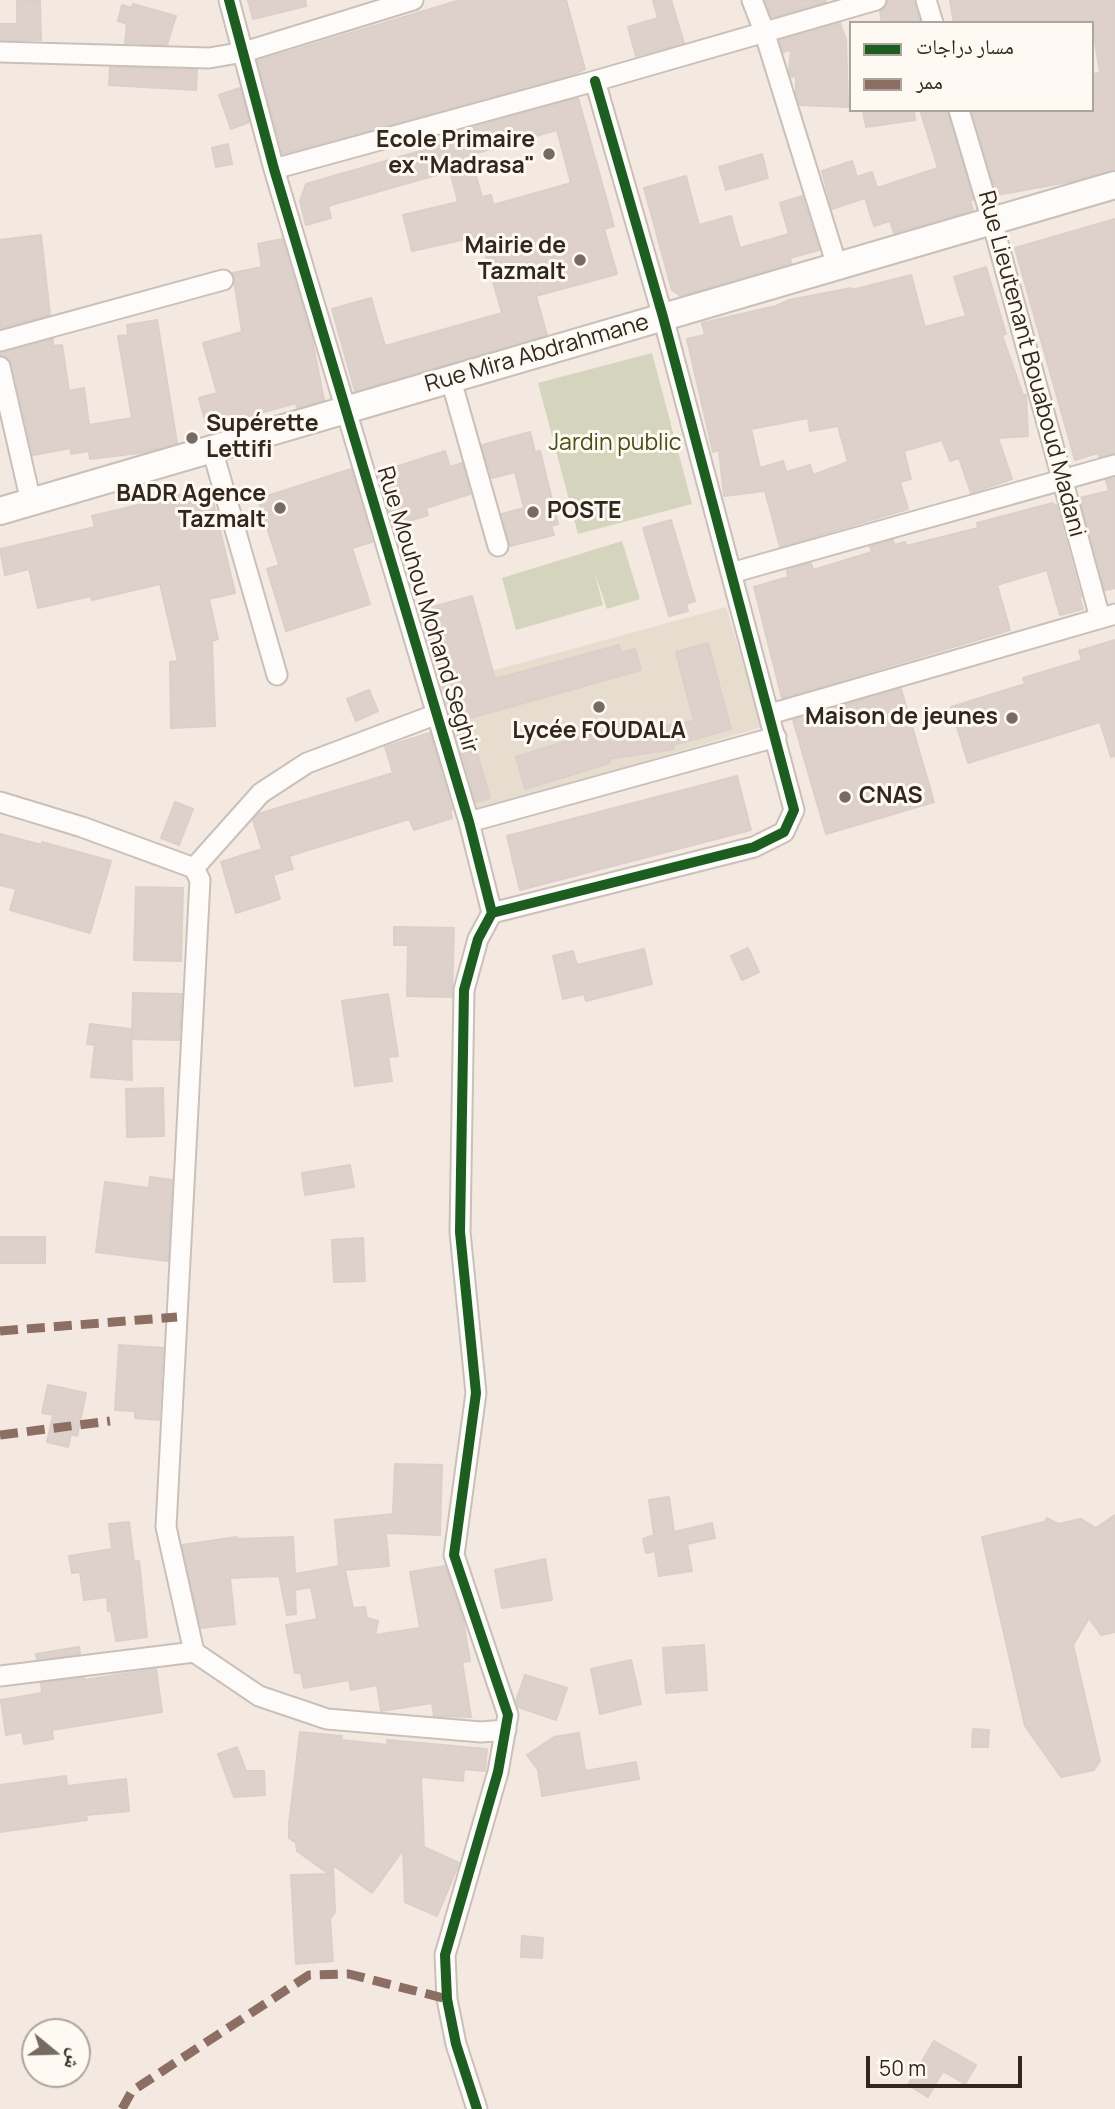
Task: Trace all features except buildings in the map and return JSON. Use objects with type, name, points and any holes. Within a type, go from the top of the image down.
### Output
[{"type":"main road","name":"Rue Mira Abdrahmane","points":[[0,512],[1115,185]]},
{"type":"street","name":"Rue Mouhou Mohand Seghir","points":[[229,0],[274,169],[469,822],[492,913]]},
{"type":"street","points":[[0,52],[209,58],[244,52],[414,0]]},
{"type":"street","points":[[752,0],[764,31],[836,266]]},
{"type":"street","points":[[274,169],[596,81],[876,0]]},
{"type":"street","points":[[926,0],[932,21]]},
{"type":"street","points":[[477,2109],[456,2044],[447,1999],[445,1955],[498,1772],[508,1715],[454,1555],[476,1393],[460,1232],[464,990],[478,939],[492,913],[754,847],[784,832],[794,810],[663,317],[596,81]]},
{"type":"street","name":"Rue Lieutenant Bouaboud Madani","points":[[960,112],[1063,480],[1108,616]]},
{"type":"street","points":[[0,341],[223,280]]},
{"type":"street","points":[[0,367],[31,502]]},
{"type":"street","points":[[452,380],[498,546]]},
{"type":"street","points":[[212,449],[277,675]]},
{"type":"street","points":[[731,573],[1115,465]]},
{"type":"street","points":[[770,714],[1108,616]]},
{"type":"street","points":[[194,868],[261,793],[307,763],[437,714]]},
{"type":"street","points":[[469,822],[776,737]]},
{"type":"street","points":[[0,802],[82,827],[194,868],[200,880],[166,1527],[194,1652]]},
{"type":"street","points":[[0,1676],[194,1652],[259,1696],[327,1719],[481,1732],[506,1730]]},
{"type":"shaded area","name":"Lycée FOUDALA","points":[[726,607],[762,727],[475,812],[436,686]]},
{"type":"green space","name":"Jardin public","points":[[652,353],[692,504],[578,534],[538,383]]},
{"type":"green space","points":[[622,541],[640,599],[607,609],[594,570],[603,605],[516,630],[502,578]]},
{"type":"marked path","points":[[0,1331],[177,1317]]},
{"type":"marked path","points":[[0,1435],[110,1421]]},
{"type":"marked path","points":[[122,2109],[132,2091],[309,1975],[349,1974],[447,1999]]},
{"type":"cycle path","points":[[229,0],[274,169],[469,822],[492,913],[478,939],[464,990],[460,1232],[476,1393],[454,1555],[508,1715],[498,1772],[445,1955],[447,1999],[456,2044],[477,2109]]},
{"type":"cycle path","points":[[492,913],[754,847],[784,832],[794,810],[663,317],[595,81]]},
{"type":"place","name":"Ecole Primaire ex \"Madrasa\"","points":[[549,154]]},
{"type":"place","name":"Mairie de Tazmalt","points":[[580,260]]},
{"type":"place","name":"Supérette Lettifi","points":[[192,438]]},
{"type":"place","name":"BADR Agence Tazmalt","points":[[280,508]]},
{"type":"place","name":"POSTE","points":[[533,512]]},
{"type":"place","name":"Lycée FOUDALA","points":[[599,707]]},
{"type":"place","name":"Maison de jeunes","points":[[1012,718]]},
{"type":"place","name":"CNAS","points":[[845,797]]}]
